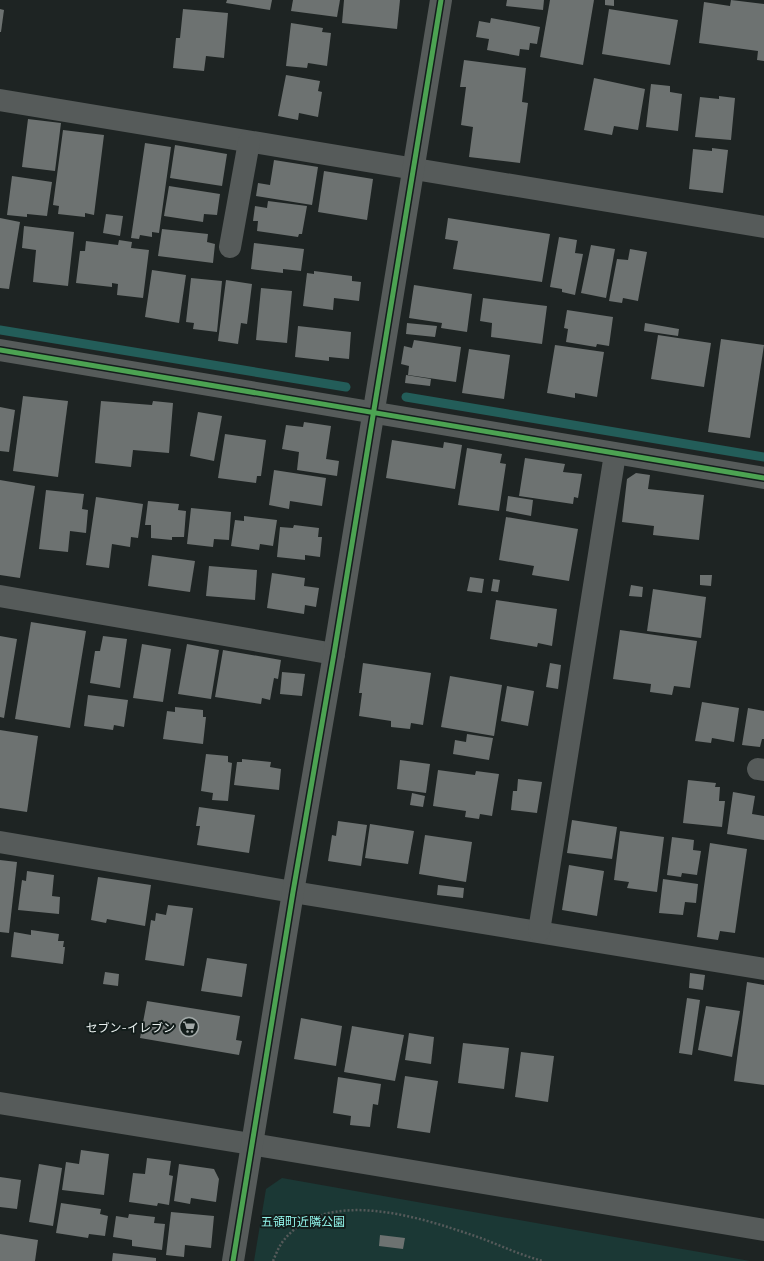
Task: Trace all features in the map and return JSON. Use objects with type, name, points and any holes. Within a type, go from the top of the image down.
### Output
[{"type":"street","points":[[233,1261],[251,1144],[334,654],[441,0]]},
{"type":"street","points":[[0,100],[764,227]]},
{"type":"street","points":[[230,247],[248,142]]},
{"type":"street","points":[[0,350],[764,478]]},
{"type":"street","points":[[539,932],[615,454]]},
{"type":"street","points":[[0,596],[334,654]]},
{"type":"street","points":[[0,842],[293,892],[764,969]]},
{"type":"street","points":[[0,1103],[764,1230]]},
{"type":"path","points":[[273,1261],[284,1240],[301,1224],[325,1213],[361,1210],[412,1216],[472,1235],[543,1261]]},
{"type":"green space","name":"五領町近隣公園","points":[[282,1178],[750,1261],[254,1261],[266,1189]]},
{"type":"building","points":[[227,0],[272,0],[270,10],[226,3]]},
{"type":"building","points":[[293,0],[340,0],[337,17],[291,11]]},
{"type":"building","points":[[344,0],[400,0],[397,29],[342,23]]},
{"type":"building","points":[[507,0],[544,0],[543,10],[506,6]]},
{"type":"building","points":[[550,0],[594,0],[583,65],[540,57]]},
{"type":"building","points":[[605,0],[614,0],[614,6],[605,5]]},
{"type":"building","points":[[731,0],[764,4],[764,61],[757,60],[758,51],[699,43],[704,2],[730,6]]},
{"type":"building","points":[[0,9],[4,10],[1,32],[0,32]]},
{"type":"building","points":[[183,9],[228,13],[224,58],[206,56],[204,71],[173,68],[176,38],[180,38]]},
{"type":"building","points":[[609,9],[678,20],[670,65],[602,54]]},
{"type":"building","points":[[491,18],[540,27],[537,44],[530,43],[529,50],[520,49],[519,56],[487,50],[489,39],[476,37],[479,21],[490,23]]},
{"type":"building","points":[[291,23],[323,28],[322,32],[331,33],[327,66],[308,63],[307,68],[286,66]]},
{"type":"building","points":[[464,60],[526,68],[522,102],[528,103],[520,163],[469,157],[473,127],[461,125],[466,87],[460,87]]},
{"type":"building","points":[[286,75],[320,81],[318,91],[322,92],[318,117],[299,113],[298,120],[278,116]]},
{"type":"building","points":[[594,78],[645,89],[638,130],[614,126],[612,135],[584,130]]},
{"type":"building","points":[[651,84],[670,86],[670,92],[682,94],[678,131],[646,127]]},
{"type":"building","points":[[719,96],[735,98],[731,140],[695,137],[700,97],[719,99]]},
{"type":"building","points":[[28,119],[61,123],[55,171],[22,167]]},
{"type":"building","points":[[63,130],[104,135],[94,215],[85,213],[85,217],[58,214],[59,206],[53,205]]},
{"type":"building","points":[[145,143],[171,147],[159,233],[152,232],[152,237],[140,235],[139,239],[131,238]]},
{"type":"building","points":[[175,145],[227,154],[222,186],[170,178]]},
{"type":"building","points":[[712,148],[728,150],[723,193],[689,189],[693,149],[712,151]]},
{"type":"building","points":[[274,160],[318,167],[312,205],[256,196],[258,183],[270,185]]},
{"type":"building","points":[[324,171],[373,179],[367,220],[318,212]]},
{"type":"building","points":[[12,176],[52,182],[47,216],[27,214],[27,217],[7,215]]},
{"type":"building","points":[[169,186],[220,194],[217,215],[204,214],[203,222],[164,216]]},
{"type":"building","points":[[268,201],[307,206],[302,234],[299,234],[298,237],[257,231],[258,221],[253,221],[255,206],[267,208]]},
{"type":"building","points":[[106,214],[123,216],[120,236],[103,233]]},
{"type":"building","points":[[0,218],[20,222],[9,289],[0,288]]},
{"type":"building","points":[[448,218],[550,234],[542,282],[453,269],[458,241],[445,239]]},
{"type":"building","points":[[24,226],[74,232],[68,286],[33,282],[36,250],[22,248]]},
{"type":"building","points":[[162,229],[208,234],[207,242],[215,244],[213,263],[158,256]]},
{"type":"building","points":[[559,237],[577,240],[575,253],[583,254],[575,295],[562,292],[562,289],[550,287]]},
{"type":"building","points":[[119,240],[132,242],[131,248],[149,250],[143,298],[117,295],[118,284],[112,283],[112,287],[76,283],[80,251],[85,251],[86,241],[118,245]]},
{"type":"building","points":[[254,243],[304,249],[301,271],[283,269],[283,273],[251,269]]},
{"type":"building","points":[[591,245],[615,249],[606,298],[581,293]]},
{"type":"building","points":[[630,249],[647,252],[638,301],[623,298],[622,303],[609,301],[617,259],[628,260]]},
{"type":"building","points":[[152,270],[186,275],[179,323],[145,317]]},
{"type":"building","points":[[314,271],[352,276],[352,281],[361,282],[359,301],[334,298],[333,310],[303,306],[307,273],[314,274]]},
{"type":"building","points":[[191,278],[222,281],[217,332],[193,329],[194,323],[186,322]]},
{"type":"building","points":[[226,280],[252,284],[247,324],[241,323],[238,344],[218,341]]},
{"type":"building","points":[[414,285],[472,294],[467,332],[441,328],[442,323],[409,318]]},
{"type":"building","points":[[261,288],[292,291],[287,343],[256,340]]},
{"type":"building","points":[[483,298],[547,306],[542,344],[491,337],[492,323],[480,321]]},
{"type":"building","points":[[567,310],[613,317],[609,346],[597,344],[596,347],[566,342],[568,329],[564,328]]},
{"type":"building","points":[[407,323],[437,326],[435,337],[406,334]]},
{"type":"building","points":[[645,323],[679,329],[678,336],[644,331]]},
{"type":"building","points":[[298,326],[351,332],[349,359],[329,357],[329,361],[295,357]]},
{"type":"building","points":[[658,335],[711,343],[704,387],[651,379]]},
{"type":"building","points":[[721,339],[764,345],[750,438],[708,432]]},
{"type":"building","points":[[414,340],[461,347],[456,382],[408,375],[409,366],[401,364],[404,346],[412,348]]},
{"type":"building","points":[[555,345],[604,352],[597,397],[575,393],[575,398],[547,393]]},
{"type":"building","points":[[469,349],[510,355],[504,399],[462,393]]},
{"type":"building","points":[[406,375],[431,379],[430,386],[405,383]]},
{"type":"building","points":[[23,396],[68,401],[58,477],[13,471]]},
{"type":"building","points":[[101,401],[152,405],[153,401],[173,403],[169,453],[133,450],[131,467],[95,463]]},
{"type":"building","points":[[0,407],[15,410],[9,452],[0,451]]},
{"type":"building","points":[[198,412],[222,416],[214,461],[190,456]]},
{"type":"building","points":[[304,422],[331,426],[326,459],[339,461],[337,476],[297,470],[299,452],[282,449],[286,425],[303,427]]},
{"type":"building","points":[[225,434],[266,440],[261,476],[257,476],[256,483],[218,478]]},
{"type":"building","points":[[392,440],[443,448],[444,442],[462,445],[455,489],[386,478]]},
{"type":"building","points":[[467,448],[502,454],[500,463],[506,464],[499,511],[458,505]]},
{"type":"building","points":[[525,458],[565,464],[563,472],[582,474],[578,498],[574,497],[573,504],[519,496]]},
{"type":"building","points":[[274,470],[326,478],[322,506],[290,501],[289,509],[269,505]]},
{"type":"building","points":[[636,473],[650,475],[648,489],[704,495],[699,540],[653,535],[654,526],[622,522],[627,479]]},
{"type":"building","points":[[0,480],[35,486],[20,578],[0,575]]},
{"type":"building","points":[[46,490],[84,494],[82,509],[88,510],[86,533],[70,531],[68,552],[39,549]]},
{"type":"building","points":[[508,496],[533,500],[531,516],[506,511]]},
{"type":"building","points":[[96,497],[143,504],[138,538],[131,537],[130,547],[112,544],[109,568],[86,565]]},
{"type":"building","points":[[148,501],[179,504],[178,510],[186,511],[184,537],[172,537],[172,540],[151,538],[151,525],[145,525]]},
{"type":"building","points":[[191,508],[231,512],[229,540],[214,539],[213,547],[187,544]]},
{"type":"building","points":[[244,516],[277,520],[273,546],[260,544],[259,550],[231,546],[235,520],[244,521]]},
{"type":"building","points":[[506,517],[578,529],[569,581],[532,575],[534,566],[499,560]]},
{"type":"building","points":[[294,525],[319,528],[318,537],[322,537],[320,557],[305,555],[305,560],[277,557],[280,527],[293,528]]},
{"type":"building","points":[[152,555],[195,561],[190,592],[148,586]]},
{"type":"building","points":[[209,566],[257,570],[255,600],[206,596]]},
{"type":"building","points":[[272,573],[305,578],[304,586],[319,588],[316,607],[305,605],[304,614],[267,608]]},
{"type":"building","points":[[700,575],[712,575],[711,586],[700,585]]},
{"type":"building","points":[[470,577],[484,579],[482,593],[467,591]]},
{"type":"building","points":[[493,579],[500,580],[498,592],[491,591]]},
{"type":"building","points":[[631,585],[643,587],[642,597],[629,596]]},
{"type":"building","points":[[653,589],[706,597],[701,638],[647,631]]},
{"type":"building","points":[[496,600],[557,609],[552,646],[538,643],[537,647],[490,639]]},
{"type":"building","points":[[31,622],[86,631],[70,728],[15,719]]},
{"type":"building","points":[[620,630],[697,641],[690,688],[674,686],[672,695],[650,692],[651,684],[613,679]]},
{"type":"building","points":[[0,636],[17,639],[4,718],[0,717]]},
{"type":"building","points":[[103,636],[127,639],[120,688],[90,683],[95,651],[100,651]]},
{"type":"building","points":[[142,644],[171,649],[163,702],[133,698]]},
{"type":"building","points":[[187,644],[219,650],[211,699],[178,694]]},
{"type":"building","points":[[223,650],[281,660],[278,679],[274,678],[270,700],[262,698],[261,704],[215,697]]},
{"type":"building","points":[[363,663],[431,673],[423,725],[411,723],[410,729],[391,727],[391,721],[359,716],[362,693],[359,693]]},
{"type":"building","points":[[550,663],[561,665],[558,689],[546,687]]},
{"type":"building","points":[[282,672],[305,674],[302,696],[280,694]]},
{"type":"building","points":[[450,676],[502,685],[494,736],[441,727]]},
{"type":"building","points":[[507,686],[534,691],[528,726],[501,721]]},
{"type":"building","points":[[88,695],[128,700],[124,727],[114,725],[113,730],[84,726]]},
{"type":"building","points":[[702,702],[739,708],[734,742],[712,738],[711,743],[695,741]]},
{"type":"building","points":[[175,707],[203,710],[203,717],[206,717],[203,744],[163,739],[167,711],[175,712]]},
{"type":"building","points":[[748,708],[764,711],[764,739],[762,739],[760,747],[742,745]]},
{"type":"building","points":[[0,730],[38,736],[27,812],[0,808]]},
{"type":"building","points":[[467,734],[493,738],[489,760],[453,754],[455,740],[466,742]]},
{"type":"building","points":[[206,754],[228,756],[228,762],[232,763],[228,801],[212,800],[213,793],[201,791]]},
{"type":"building","points":[[242,759],[271,762],[270,767],[281,769],[279,790],[234,785],[237,762],[242,762]]},
{"type":"building","points":[[400,760],[430,764],[426,793],[397,789]]},
{"type":"building","points":[[438,770],[475,775],[476,771],[499,774],[492,816],[480,814],[479,819],[465,817],[466,811],[433,806]]},
{"type":"building","points":[[518,779],[542,782],[537,813],[511,810],[513,791],[517,791]]},
{"type":"building","points":[[688,780],[716,783],[715,787],[720,787],[719,801],[725,801],[722,827],[683,823]]},
{"type":"building","points":[[733,792],[755,796],[752,814],[764,816],[764,840],[727,834]]},
{"type":"building","points":[[412,793],[425,796],[423,807],[410,805]]},
{"type":"building","points":[[199,807],[255,815],[249,853],[197,845],[200,826],[196,826]]},
{"type":"building","points":[[572,820],[617,827],[612,859],[567,853]]},
{"type":"building","points":[[338,821],[367,825],[361,866],[328,861],[332,835],[336,836]]},
{"type":"building","points":[[370,824],[414,831],[408,864],[365,858]]},
{"type":"building","points":[[620,831],[664,837],[657,892],[627,888],[629,882],[614,880]]},
{"type":"building","points":[[425,835],[472,842],[466,882],[419,874]]},
{"type":"building","points":[[672,837],[694,840],[693,850],[701,851],[697,875],[682,873],[681,877],[667,875]]},
{"type":"building","points":[[710,843],[747,849],[735,933],[720,931],[718,940],[697,937]]},
{"type":"building","points":[[0,860],[17,862],[9,933],[0,932]]},
{"type":"building","points":[[569,865],[604,871],[597,916],[562,910]]},
{"type":"building","points":[[27,871],[54,875],[52,896],[60,897],[59,914],[18,910],[22,880],[26,881]]},
{"type":"building","points":[[98,877],[151,885],[145,926],[107,919],[106,923],[91,920]]},
{"type":"building","points":[[663,879],[698,884],[696,903],[685,902],[683,915],[659,913]]},
{"type":"building","points":[[438,885],[464,888],[463,898],[437,895]]},
{"type":"building","points":[[168,905],[193,908],[184,966],[145,960],[151,920],[155,921],[156,913],[166,915]]},
{"type":"building","points":[[31,930],[59,934],[58,941],[64,941],[63,947],[65,947],[63,964],[11,957],[14,932],[31,935]]},
{"type":"building","points":[[207,958],[247,964],[242,997],[201,991]]},
{"type":"building","points":[[105,972],[119,974],[118,986],[103,984]]},
{"type":"building","points":[[690,973],[705,975],[703,990],[689,988]]},
{"type":"building","points":[[747,982],[764,985],[764,1085],[734,1081]]},
{"type":"building","points":[[687,998],[700,1000],[692,1055],[679,1053]]},
{"type":"building","points":[[147,1001],[240,1016],[236,1040],[242,1041],[239,1055],[140,1038]]},
{"type":"building","points":[[706,1006],[740,1011],[732,1057],[698,1050]]},
{"type":"building","points":[[301,1018],[342,1026],[336,1066],[294,1059]]},
{"type":"building","points":[[352,1026],[404,1035],[395,1081],[344,1072]]},
{"type":"building","points":[[409,1033],[434,1037],[431,1064],[405,1060]]},
{"type":"building","points":[[463,1043],[509,1048],[504,1089],[458,1083]]},
{"type":"building","points":[[521,1052],[554,1056],[548,1102],[515,1097]]},
{"type":"building","points":[[405,1076],[438,1081],[430,1133],[397,1128]]},
{"type":"building","points":[[338,1077],[381,1084],[378,1105],[373,1104],[370,1127],[350,1125],[351,1116],[333,1113]]},
{"type":"building","points":[[81,1150],[109,1154],[104,1195],[62,1190],[66,1162],[79,1164]]},
{"type":"building","points":[[147,1158],[171,1161],[169,1175],[173,1176],[169,1205],[158,1203],[157,1206],[129,1202],[133,1173],[145,1174]]},
{"type":"building","points":[[39,1164],[62,1168],[53,1226],[29,1222]]},
{"type":"building","points":[[179,1164],[214,1169],[219,1179],[216,1202],[191,1198],[190,1204],[174,1201]]},
{"type":"building","points":[[0,1177],[21,1180],[17,1209],[0,1207]]},
{"type":"building","points":[[61,1203],[101,1209],[100,1214],[108,1216],[105,1236],[89,1234],[88,1238],[56,1233]]},
{"type":"building","points":[[171,1212],[214,1216],[211,1248],[185,1245],[184,1257],[166,1255]]},
{"type":"building","points":[[129,1214],[155,1217],[154,1223],[165,1224],[162,1250],[132,1246],[132,1240],[113,1237],[116,1216],[128,1218]]},
{"type":"building","points":[[0,1234],[38,1240],[35,1261],[0,1261]]},
{"type":"building","points":[[380,1235],[405,1238],[403,1249],[379,1246]]},
{"type":"building","points":[[113,1253],[156,1258],[156,1261],[112,1261]]},
{"type":"waterway","points":[[0,330],[346,387]]},
{"type":"waterway","points":[[406,397],[764,457]]},
{"type":"cycle path","points":[[233,1261],[441,0]]},
{"type":"cycle path","points":[[0,350],[764,478]]},
{"type":"place","name":"セブン-イレブン","points":[[189,1027]]}]
